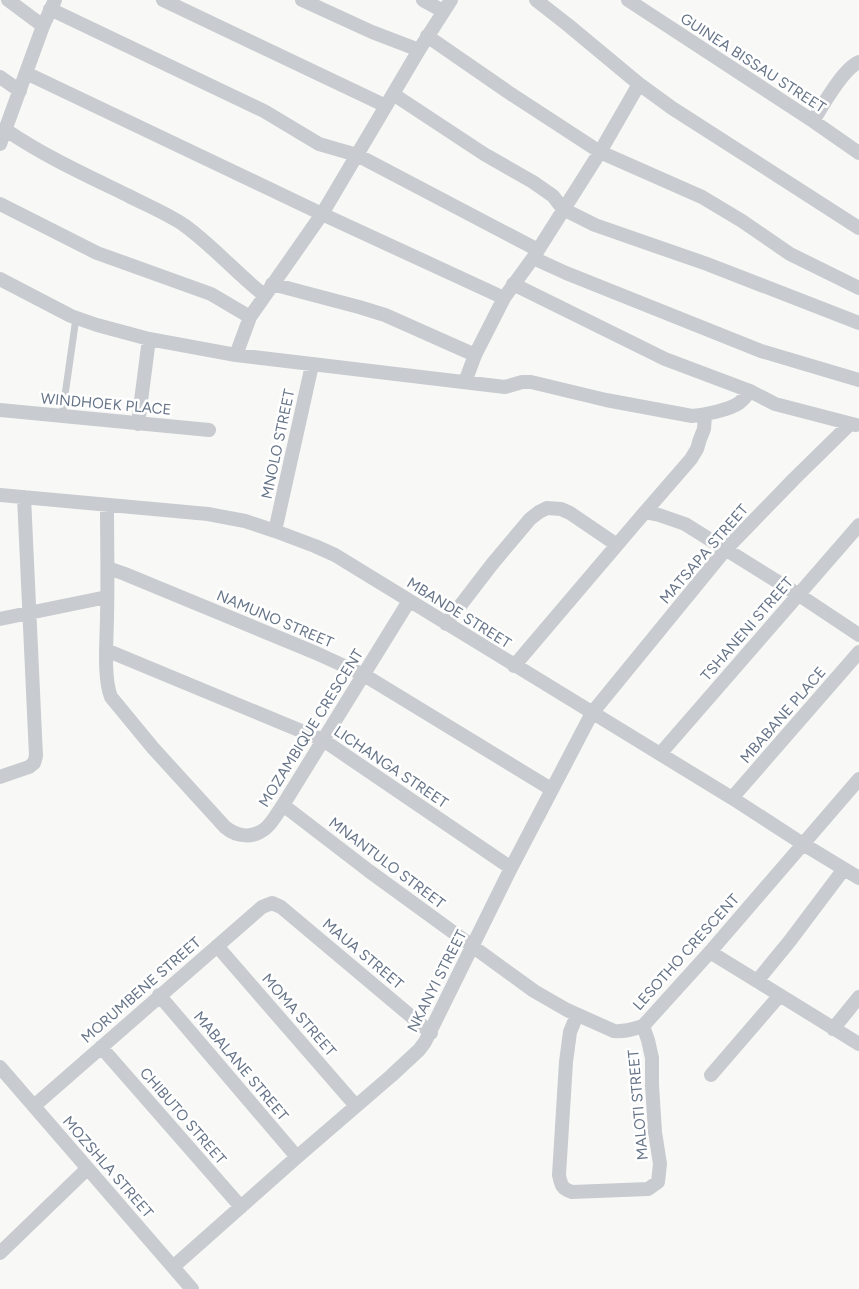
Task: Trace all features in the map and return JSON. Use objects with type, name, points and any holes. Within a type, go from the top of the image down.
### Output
[{"type":"street","points":[[8,0],[43,26]]},
{"type":"street","points":[[163,0],[389,100],[533,182],[553,196],[564,209],[595,225],[707,264],[859,323]]},
{"type":"street","points":[[302,0],[363,28],[419,50]]},
{"type":"street","points":[[236,355],[250,317],[322,214],[447,5],[423,0]]},
{"type":"street","points":[[536,0],[639,84],[672,108],[859,228]]},
{"type":"street","name":"GUINEA BISSAU STREET","points":[[628,0],[859,153]]},
{"type":"street","points":[[0,144],[52,5],[264,111],[319,144],[356,155],[566,273],[761,351],[859,380]]},
{"type":"street","points":[[427,36],[600,152],[702,197],[742,221],[790,254],[859,288]]},
{"type":"street","points":[[813,121],[846,71],[859,62]]},
{"type":"street","points":[[26,73],[322,214],[504,298]]},
{"type":"street","points":[[0,76],[20,91]]},
{"type":"street","points":[[466,382],[475,355],[504,298],[535,254],[600,152],[639,84]]},
{"type":"street","points":[[6,130],[66,166],[159,211],[184,226],[219,254],[249,283],[268,290],[358,307],[385,315],[475,355]]},
{"type":"street","points":[[0,204],[97,254],[211,294],[250,317]]},
{"type":"street","points":[[0,287],[0,280],[76,318],[97,325],[149,339],[236,355],[506,387],[522,382],[531,382],[606,400],[692,416],[705,415],[740,403],[750,391]]},
{"type":"street","points":[[513,284],[665,359],[750,391],[775,404],[855,425]]},
{"type":"street","points":[[138,424],[149,339]]},
{"type":"street","name":"MNOLO STREET","points":[[275,531],[312,365]]},
{"type":"street","name":"WINDHOEK PLACE","points":[[0,410],[209,430]]},
{"type":"street","points":[[514,666],[690,459],[697,449],[704,429],[705,415]]},
{"type":"street","name":"MATSAPA STREET","points":[[592,713],[726,549],[794,479],[855,425]]},
{"type":"street","name":"MBANDE STREET","points":[[0,495],[227,517],[245,521],[315,546],[335,555],[859,878]]},
{"type":"street","points":[[0,777],[29,767],[34,763],[36,756],[24,497]]},
{"type":"street","name":"MOZAMBIQUE CRESCENT","points":[[107,505],[106,650],[110,697],[153,748],[225,827],[235,834],[251,836],[266,828],[283,805],[409,601]]},
{"type":"street","points":[[446,624],[530,519],[547,508],[561,509],[570,513],[617,545]]},
{"type":"street","points":[[645,512],[685,524],[799,594],[859,634]]},
{"type":"street","name":"TSHANENI STREET","points":[[660,754],[859,525]]},
{"type":"street","name":"NAMUNO STREET","points":[[108,568],[364,674],[552,789]]},
{"type":"street","points":[[0,619],[107,597]]},
{"type":"street","name":"LICHANGA STREET","points":[[106,650],[323,740],[511,868]]},
{"type":"street","name":"MBABANE PLACE","points":[[732,798],[859,652]]},
{"type":"street","name":"NKANYI STREET","points":[[173,1267],[418,1050],[431,1033],[511,868],[592,713]]},
{"type":"street","name":"LESOTHO CRESCENT","points":[[473,947],[534,991],[577,1015],[614,1031],[628,1031],[643,1026],[710,952],[859,779]]},
{"type":"street","name":"MNANTULO STREET","points":[[283,805],[369,872],[473,947]]},
{"type":"street","points":[[757,981],[844,869]]},
{"type":"street","name":"MORUMBENE STREET","points":[[34,1106],[262,907],[272,903]]},
{"type":"street","name":"MAUA STREET","points":[[272,903],[281,907],[431,1033]]},
{"type":"street","name":"MOMA STREET","points":[[217,946],[356,1106]]},
{"type":"street","points":[[710,952],[859,1044]]},
{"type":"street","name":"MABALANE STREET","points":[[160,995],[297,1157]]},
{"type":"street","points":[[711,1075],[780,995]]},
{"type":"street","points":[[833,1028],[859,997]]},
{"type":"street","name":"MALOTI STREET","points":[[577,1015],[570,1032],[566,1062],[559,1175],[563,1189],[572,1192],[648,1189],[658,1182],[660,1164],[655,1132],[652,1058],[643,1026]]},
{"type":"street","name":"CHIBUTO STREET","points":[[101,1047],[241,1207]]},
{"type":"street","name":"MOZSHLA STREET","points":[[0,1067],[192,1289]]},
{"type":"street","points":[[0,1254],[87,1169]]},
{"type":"lane","points":[[62,416],[76,318]]}]
